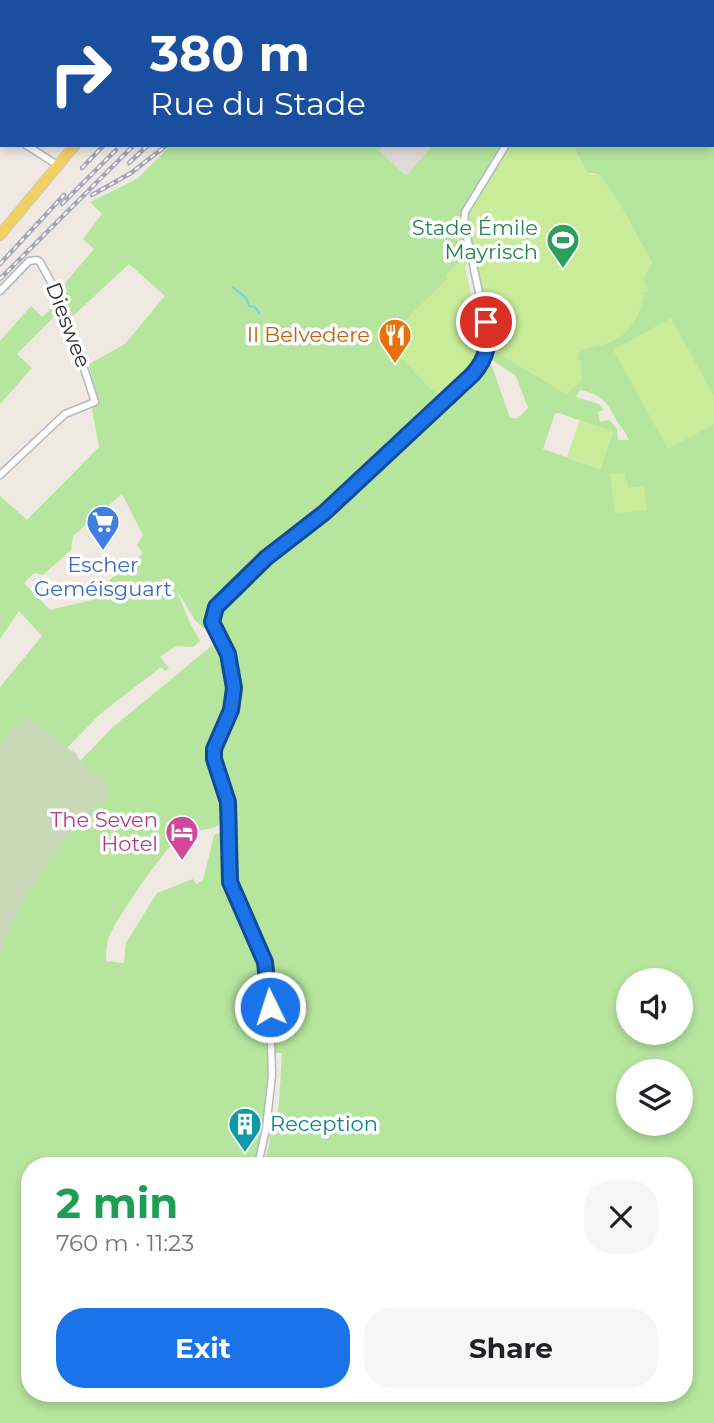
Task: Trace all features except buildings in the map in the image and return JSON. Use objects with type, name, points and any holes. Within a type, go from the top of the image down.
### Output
[{"type":"main road","points":[[0,235],[73,147]]},
{"type":"street","points":[[29,147],[59,166]]},
{"type":"street","points":[[260,1157],[272,1075],[269,980],[259,944],[230,882],[228,802],[214,759],[214,749],[231,710],[234,688],[228,654],[216,632],[212,615],[225,597],[266,558],[324,513],[480,365],[486,356],[488,334],[464,223],[465,212],[505,147]]},
{"type":"street","name":"Dieswee","points":[[0,291],[29,261],[40,262],[63,304],[95,402],[65,414],[0,475]]},
{"type":"green space","points":[[169,147],[505,147],[465,212],[470,252],[465,253],[466,256],[446,275],[449,278],[385,340],[431,389],[443,396],[315,514],[212,602],[207,611],[206,628],[195,620],[176,589],[200,641],[193,647],[176,646],[160,657],[169,668],[165,671],[161,667],[100,714],[67,748],[80,761],[113,727],[214,644],[218,644],[232,674],[235,674],[219,621],[222,608],[489,366],[492,366],[510,418],[518,418],[528,408],[516,376],[492,360],[496,352],[468,225],[577,360],[578,353],[590,346],[605,344],[643,297],[644,291],[648,292],[643,277],[652,263],[619,203],[599,174],[587,173],[574,147],[714,147],[714,1423],[0,1423],[0,687],[42,636],[19,611],[0,639],[0,496],[27,520],[99,447],[92,409],[96,406],[95,391],[89,364],[125,344],[165,296],[129,264],[73,316],[60,289],[94,249],[83,239],[102,214],[90,202],[137,179]],"holes":[[[580,390],[601,398],[629,440],[618,440],[617,429],[609,420],[600,422],[598,412],[604,410],[599,404],[576,397]],[[559,413],[613,432],[600,469],[543,449],[555,414]],[[122,494],[143,535],[137,545],[143,553],[91,595],[92,600],[50,610],[24,583],[34,573],[43,575],[71,550],[73,536]],[[217,771],[229,812],[229,830],[214,835],[203,880],[196,884],[193,879],[157,893],[126,943],[124,963],[106,961],[107,945],[112,931],[165,853],[182,835],[214,828],[221,822],[223,805],[213,776]],[[273,1053],[282,1053],[279,1103],[275,1130],[268,1129],[270,1141],[266,1157],[261,1156]]]},
{"type":"green space","name":"Stade Émile Mayrisch","points":[[511,147],[574,147],[587,173],[599,174],[619,203],[652,263],[643,277],[649,292],[644,292],[633,324],[614,341],[578,353],[577,360],[582,360],[581,381],[566,394],[496,352],[468,225],[468,212]]},
{"type":"green space","points":[[466,256],[465,267],[475,314],[480,322],[482,340],[477,358],[471,367],[443,396],[431,389],[385,340],[448,279],[445,275]]},
{"type":"green space","points":[[59,302],[61,310],[17,354],[32,368],[0,404],[0,341],[31,306],[42,317]]},
{"type":"green space","points":[[671,318],[714,396],[714,424],[668,449],[613,350]]},
{"type":"green space","points":[[580,420],[613,432],[600,469],[567,457]]},
{"type":"green space","points":[[625,472],[628,488],[644,486],[647,510],[615,514],[610,474]]},
{"type":"green space","points":[[23,716],[37,723],[76,753],[80,761],[110,784],[107,799],[72,831],[43,869],[19,911],[0,954],[0,747]]},
{"type":"shaded area","points":[[382,147],[431,147],[406,176],[379,151]]},
{"type":"waterway","points":[[233,287],[246,298],[249,306],[255,307],[260,314]]},
{"type":"railway","points":[[82,168],[102,147]]},
{"type":"railway","points":[[0,279],[132,147]]},
{"type":"railway","points":[[129,163],[146,147]]},
{"type":"railway","points":[[92,195],[131,173],[164,147]]},
{"type":"railway","points":[[62,204],[116,150]]},
{"type":"railway","points":[[0,264],[64,195]]},
{"type":"place","name":"Stade Émile Mayrisch","points":[[563,270]]},
{"type":"place","name":"Il Belvedere","points":[[395,365]]},
{"type":"place","name":"Escher Geméisguart","points":[[103,552]]},
{"type":"place","name":"The Seven Hotel","points":[[182,862]]},
{"type":"place","name":"Reception","points":[[245,1154]]},
{"type":"route","points":[[270,1007],[265,962],[259,944],[233,894],[228,870],[228,802],[214,759],[214,749],[231,710],[234,688],[228,654],[216,632],[212,615],[216,607],[266,558],[324,513],[473,374],[486,356],[486,322]]}]
